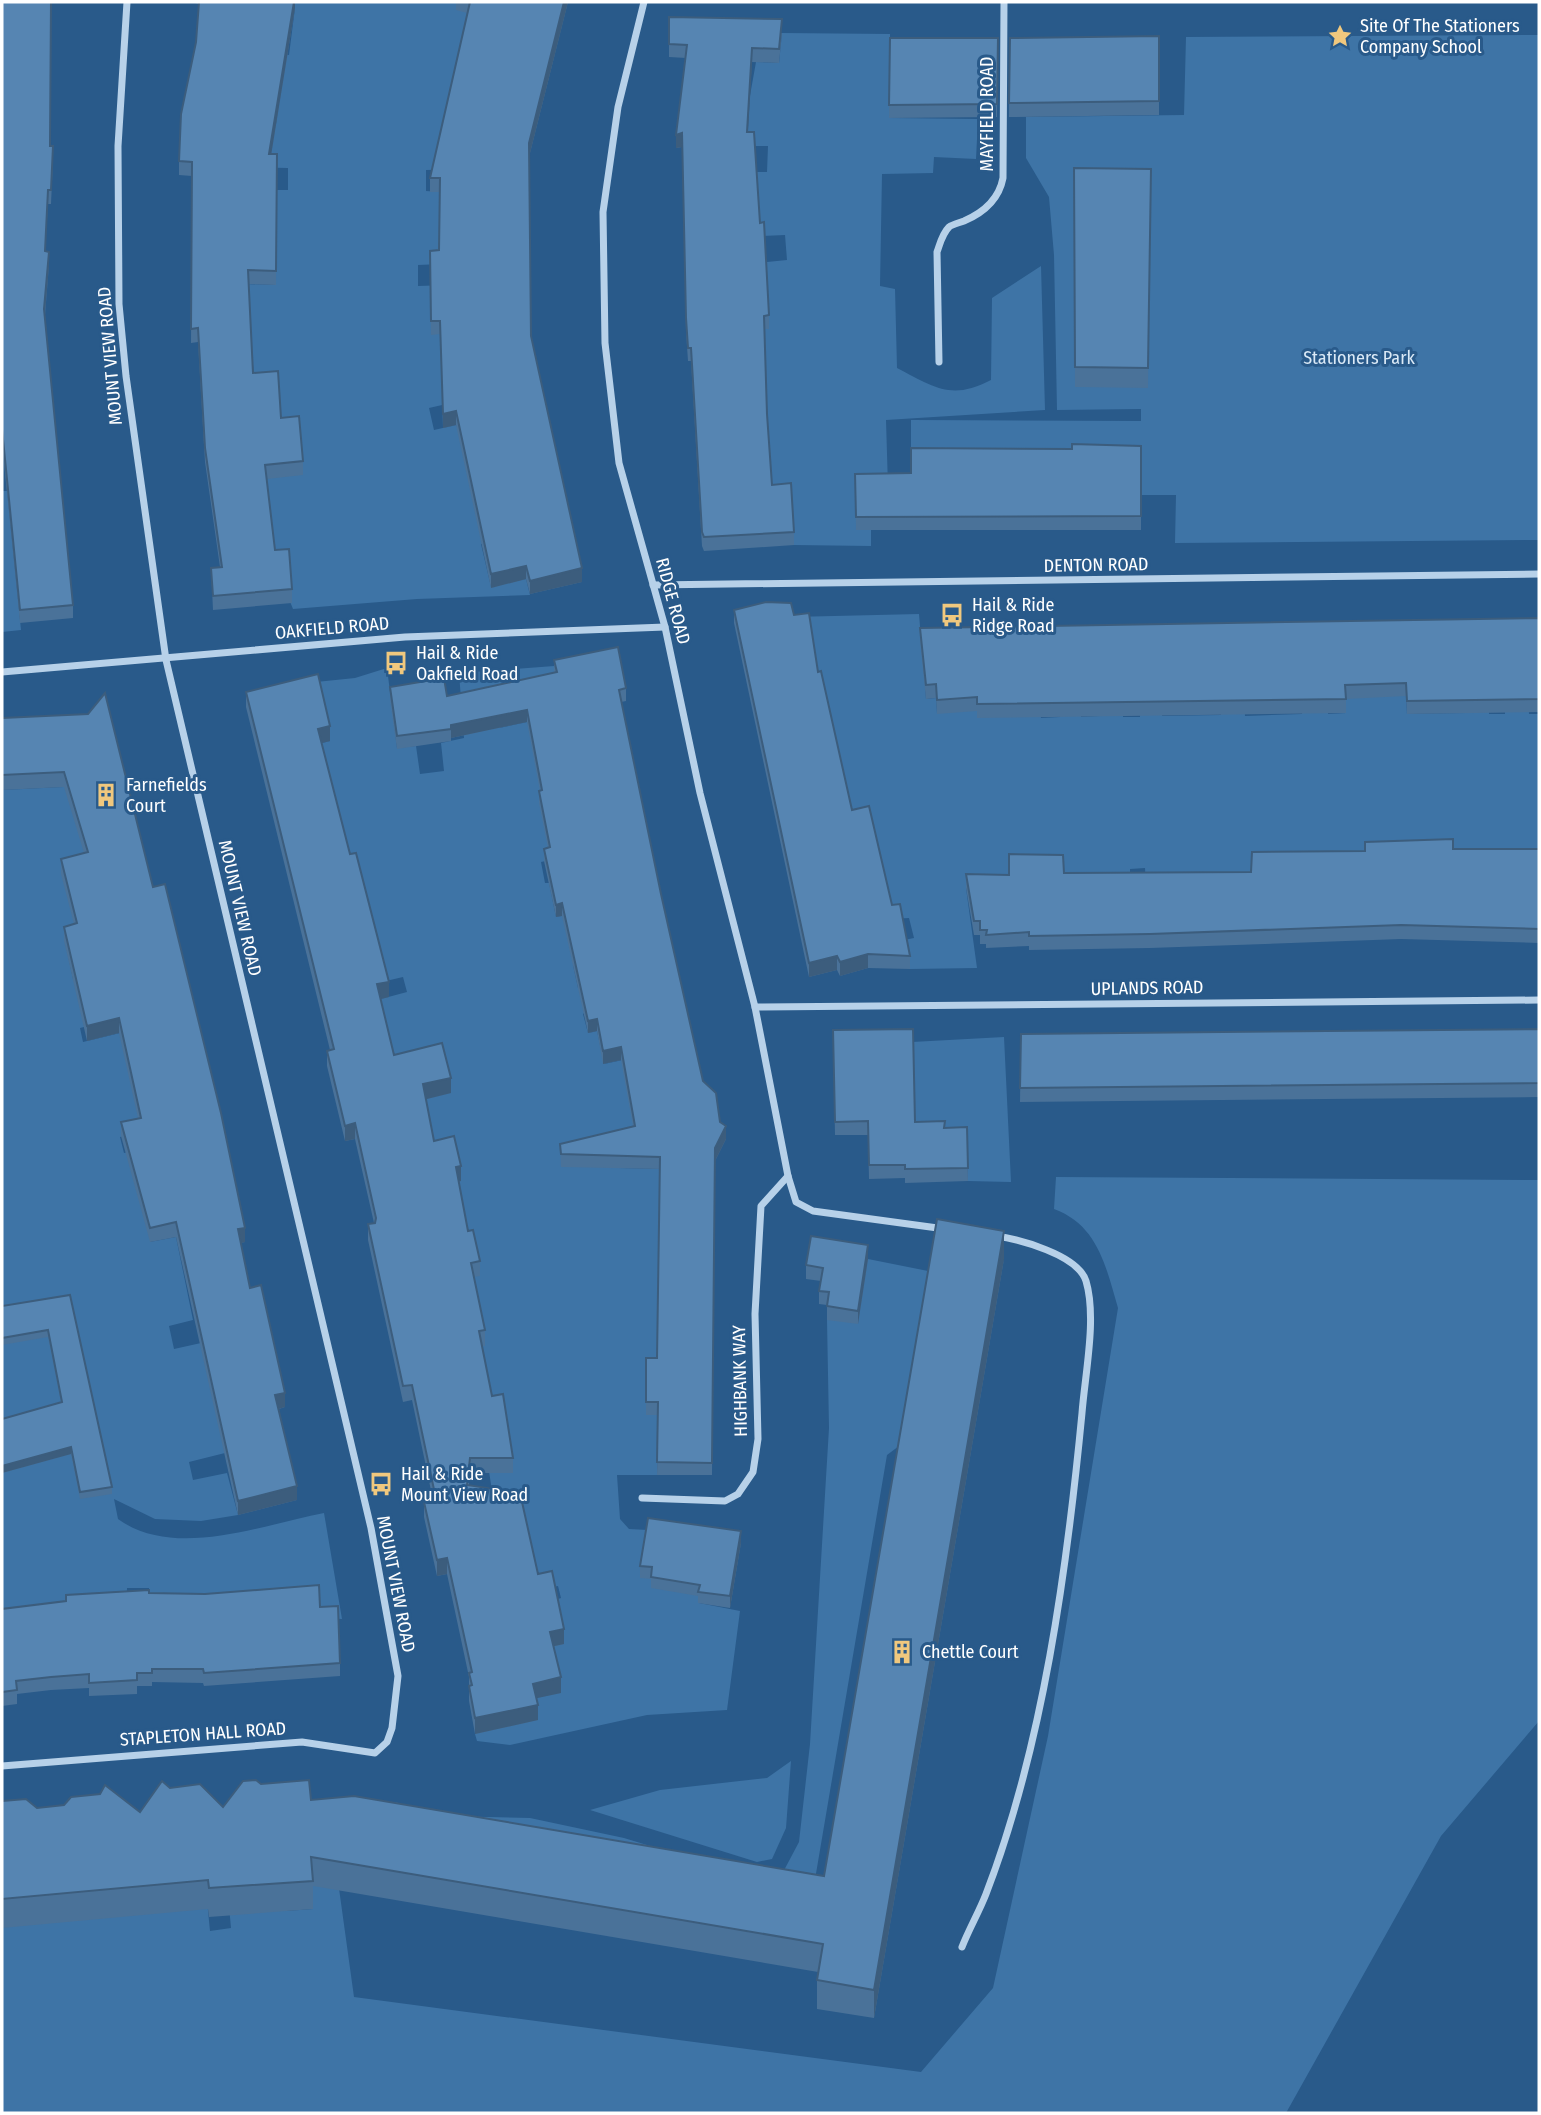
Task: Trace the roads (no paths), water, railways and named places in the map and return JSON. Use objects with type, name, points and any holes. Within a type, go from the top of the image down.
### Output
[{"type":"street","name":"MOUNT VIEW ROAD","points":[[127,2],[118,146],[119,304],[125,376],[166,660],[371,1528],[398,1676],[392,1728]]},
{"type":"street","name":"RIDGE ROAD","points":[[644,2],[618,107],[603,225],[606,343],[619,463],[666,628],[700,793],[755,1007],[788,1176],[796,1202],[813,1211],[953,1230]]},
{"type":"street","name":"MAYFIELD ROAD","points":[[939,362],[937,252],[942,237],[950,226],[964,221],[990,204],[1000,193],[1003,178],[1004,2]]},
{"type":"street","name":"DENTON ROAD","points":[[653,585],[1539,574]]},
{"type":"street","name":"OAKFIELD ROAD","points":[[2,672],[166,660],[405,637],[666,628]]},
{"type":"street","name":"UPLANDS ROAD","points":[[755,1007],[1539,1000]]},
{"type":"street","name":"HIGHBANK WAY","points":[[642,1498],[725,1501],[738,1494],[753,1472],[758,1439],[755,1314],[761,1206],[788,1176]]},
{"type":"street","points":[[962,1947],[986,1894],[1018,1789],[1037,1712],[1071,1521],[1090,1326],[1086,1279],[1067,1260],[1019,1239],[980,1233]]},
{"type":"street","name":"STAPLETON HALL ROAD","points":[[2,1766],[302,1742],[375,1752],[387,1742],[392,1728]]},
{"type":"place","name":"Site Of The Stationers Company School","points":[[1340,36]]},
{"type":"place","name":"Hail & Ride Ridge Road","points":[[952,615]]},
{"type":"place","name":"Hail & Ride Oakfield Road","points":[[396,663]]},
{"type":"place","name":"Farnefields Court","points":[[106,795]]},
{"type":"place","name":"Hail & Ride Mount View Road","points":[[381,1484]]},
{"type":"place","name":"Chettle Court","points":[[902,1652]]},
{"type":"park label","name":"Stationers Park","points":[[1359,358]]}]
